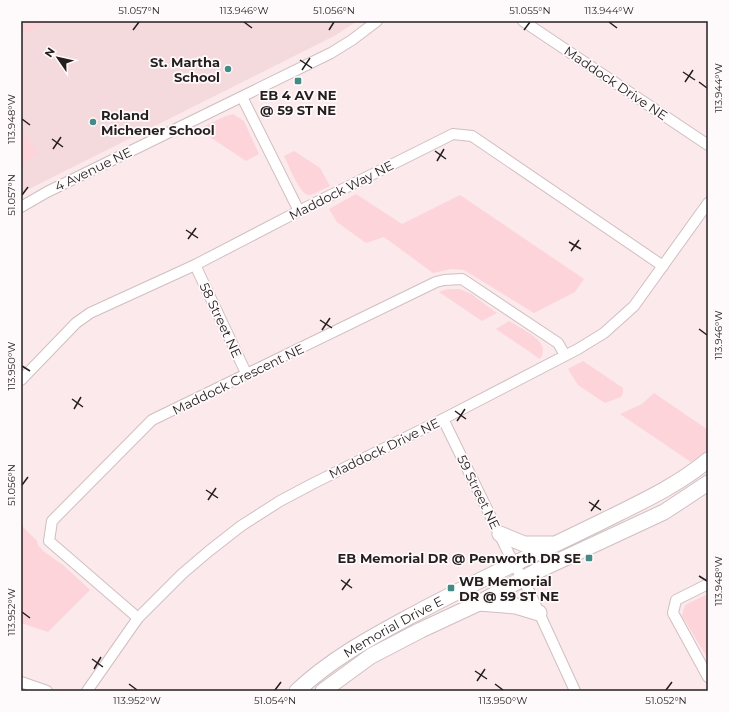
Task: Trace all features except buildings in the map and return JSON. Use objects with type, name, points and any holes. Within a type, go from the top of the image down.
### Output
[{"type":"main road","name":"Memorial Drive E","points":[[297,691],[309,679],[363,641],[440,600],[662,492],[708,460]]},
{"type":"main road","name":"Memorial Drive E","points":[[323,691],[371,656],[421,630],[479,603],[523,579],[664,512],[708,483]]},
{"type":"main road","points":[[500,534],[524,544],[557,544]]},
{"type":"main road","points":[[479,603],[516,606],[539,614]]},
{"type":"street","name":"4 Avenue NE","points":[[21,207],[47,192],[330,53],[352,40],[377,21]]},
{"type":"street","name":"Maddock Drive NE","points":[[523,21],[708,145]]},
{"type":"street","points":[[242,97],[299,211]]},
{"type":"street","name":"Maddock Way NE","points":[[21,380],[76,323],[90,313],[195,265],[453,134],[472,136],[663,266]]},
{"type":"street","name":"Maddock Drive NE","points":[[87,691],[138,618],[182,574],[241,526],[314,483],[443,419],[604,333],[634,306],[708,203]]},
{"type":"street","name":"58 Street NE","points":[[195,265],[247,375]]},
{"type":"street","name":"Maddock Crescent NE","points":[[138,618],[49,541],[52,521],[152,420],[436,282],[444,280],[462,279],[558,342],[565,355]]},
{"type":"street","name":"59 Street NE","points":[[443,419],[514,564],[523,579],[575,691]]},
{"type":"street","points":[[708,584],[676,600],[673,613],[708,677]]},
{"type":"street","points":[[21,682],[47,691]]},
{"type":"shaded area","points":[[21,21],[50,21],[21,36]]},
{"type":"shaded area","name":"Roland Michener School","points":[[50,21],[357,21],[336,35],[21,193],[21,36]]},
{"type":"shaded area","points":[[233,114],[244,121],[259,154],[246,161],[198,129]]},
{"type":"shaded area","points":[[21,129],[38,153],[21,166]]},
{"type":"shaded area","points":[[294,151],[320,168],[330,186],[309,195],[306,194],[298,185],[284,156]]},
{"type":"shaded area","points":[[356,194],[402,224],[460,195],[584,279],[575,292],[534,313],[464,270],[451,269],[433,273],[384,237],[366,243],[337,222],[329,209]]},
{"type":"shaded area","points":[[448,289],[460,289],[471,294],[497,313],[482,321],[439,292]]},
{"type":"shaded area","points":[[509,321],[539,341],[543,350],[540,359],[496,329]]},
{"type":"shaded area","points":[[583,361],[623,388],[621,397],[605,403],[578,385],[568,369]]},
{"type":"shaded area","points":[[654,393],[708,430],[708,450],[691,462],[620,414],[642,404]]},
{"type":"shaded area","points":[[21,525],[37,541],[38,545],[43,551],[63,565],[90,590],[48,632],[21,623]]},
{"type":"shaded area","points":[[708,594],[708,659],[682,616],[685,605]]},
{"type":"place","name":"St. Martha School","points":[[228,69]]},
{"type":"place","name":"EB 4 AV NE @ 59 ST NE","points":[[298,81]]},
{"type":"place","name":"Roland Michener School","points":[[93,122]]},
{"type":"place","name":"EB Memorial DR @ Penworth DR SE","points":[[589,558]]},
{"type":"place","name":"WB Memorial DR @ 59 ST NE","points":[[451,588]]}]
